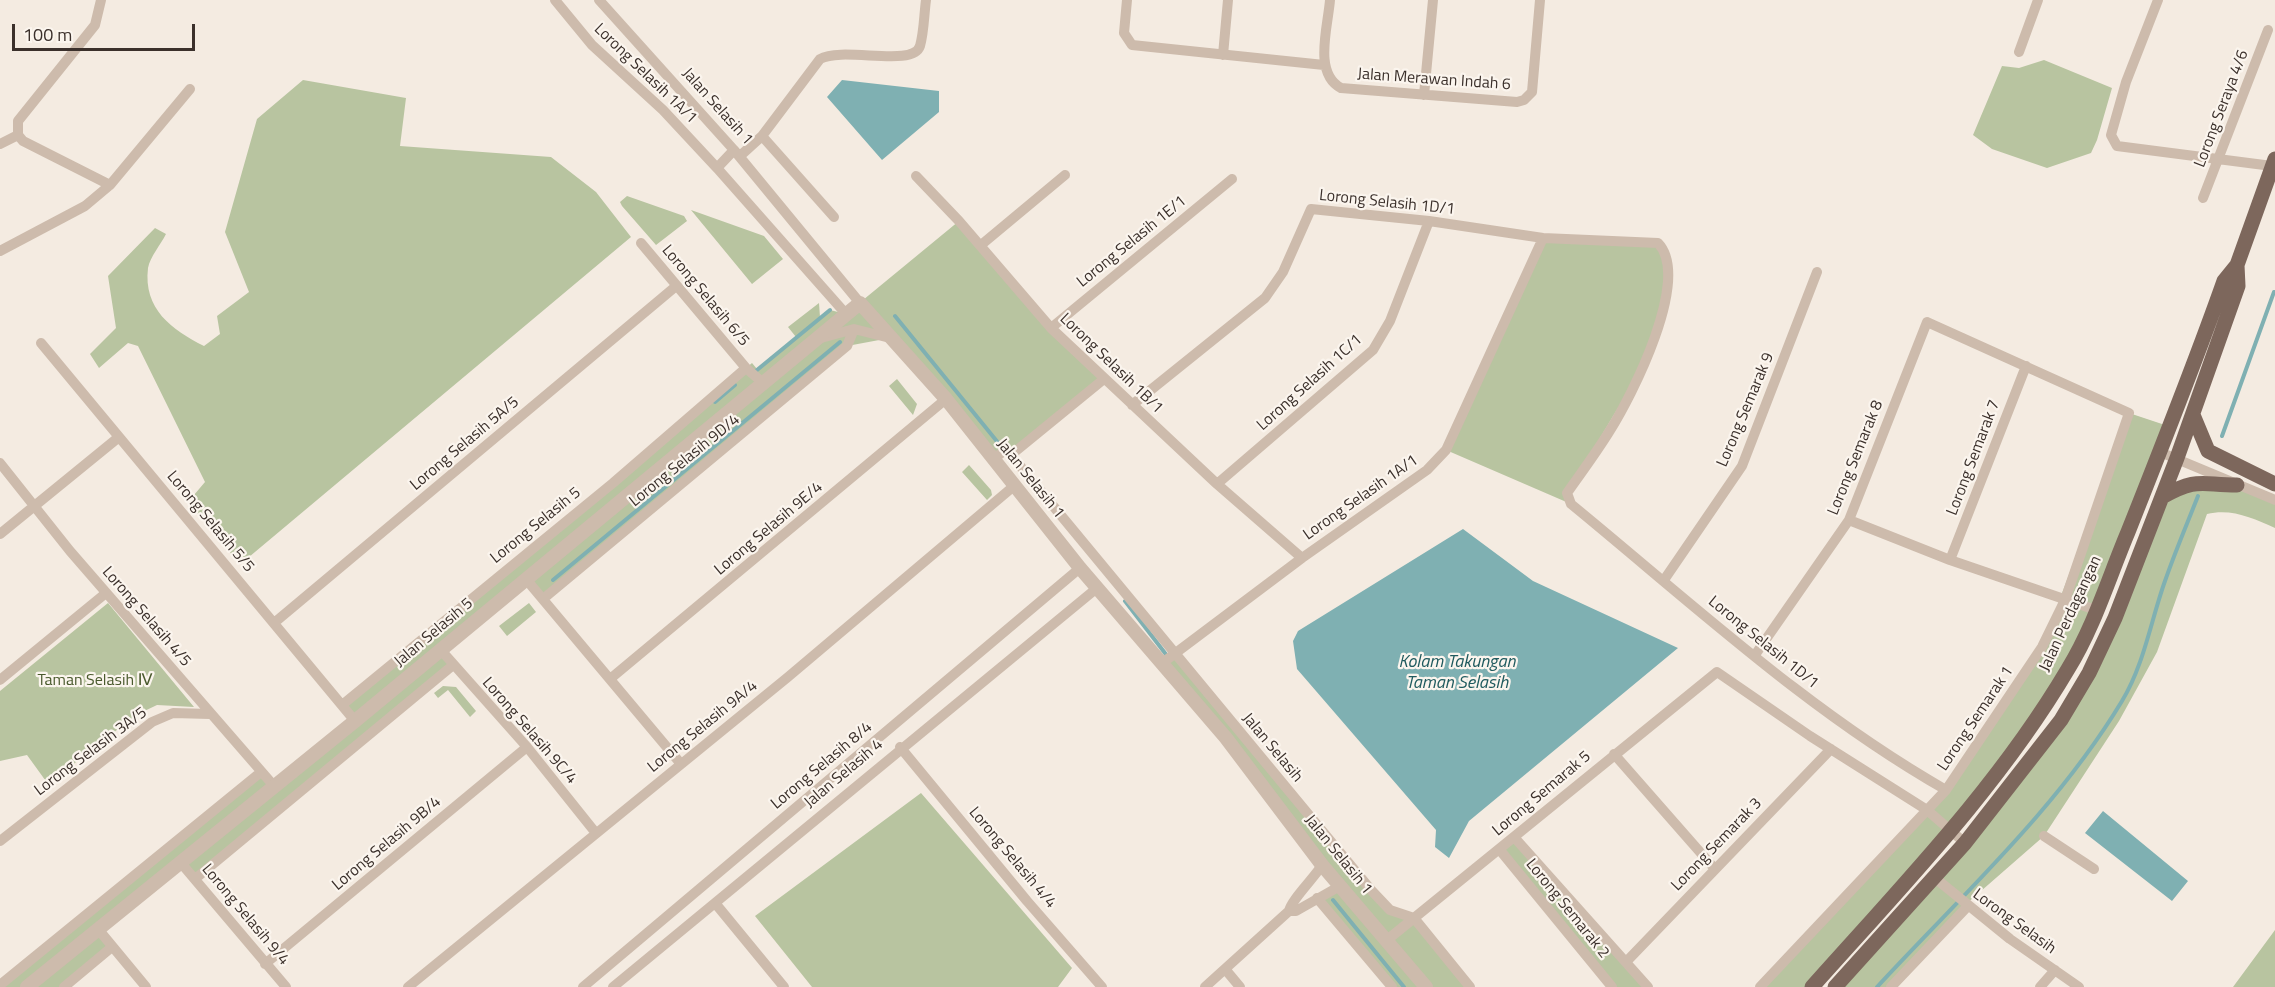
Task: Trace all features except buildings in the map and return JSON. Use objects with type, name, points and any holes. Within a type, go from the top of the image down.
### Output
[{"type":"main road","name":"Jalan Perdagangan","points":[[1812,987],[1951,830],[2040,715],[2070,667],[2096,610],[2160,452],[2224,281],[2237,265],[2274,162]]},
{"type":"main road","name":"Jalan Perdagangan","points":[[1834,987],[1965,843],[2061,720],[2089,673],[2115,618],[2193,415],[2238,286],[2237,265]]},
{"type":"main road","points":[[2193,415],[2208,451],[2275,484]]},
{"type":"main road","points":[[2162,497],[2183,485],[2197,482],[2237,485]]},
{"type":"street","points":[[100,0],[96,25],[18,121],[18,135],[30,146],[110,186]]},
{"type":"street","name":"Lorong Selasih 1A/1","points":[[555,0],[592,45],[663,110],[717,168],[846,314]]},
{"type":"street","name":"Jalan Selasih 1","points":[[599,0],[737,153],[860,303],[946,399],[1080,568],[1230,744],[1322,865],[1426,987]]},
{"type":"street","points":[[717,168],[762,136],[819,59],[830,53],[844,52],[902,58],[912,56],[920,48],[926,0]]},
{"type":"street","points":[[1127,0],[1124,33],[1132,45],[1324,65],[1330,0]]},
{"type":"street","points":[[1223,54],[1228,0]]},
{"type":"street","points":[[1424,95],[1433,0]]},
{"type":"street","name":"Jalan Merawan Indah 6","points":[[1324,65],[1334,84],[1341,88],[1517,102],[1524,100],[1532,92],[1534,80],[1540,0]]},
{"type":"street","points":[[2019,52],[2038,0]]},
{"type":"street","points":[[2158,0],[2126,82],[2111,135],[2117,146],[2218,159],[2274,162]]},
{"type":"street","name":"Lorong Seraya 4/6","points":[[2203,198],[2268,30]]},
{"type":"street","points":[[0,251],[85,206],[110,186],[189,88]]},
{"type":"street","points":[[0,144],[18,135]]},
{"type":"street","points":[[762,136],[834,217]]},
{"type":"street","points":[[981,245],[1065,175]]},
{"type":"street","name":"Lorong Selasih 1B/1","points":[[916,176],[981,245],[1051,328],[1217,484],[1302,558]]},
{"type":"street","name":"Lorong Selasih 1E/1","points":[[1051,328],[1232,179]]},
{"type":"street","name":"Lorong Selasih 1D/1","points":[[1132,405],[1265,298],[1283,272],[1311,209],[1429,221],[1544,238],[1658,243],[1665,251],[1670,275],[1660,318],[1642,368],[1627,400],[1610,431],[1567,493],[1570,504],[1824,712],[1895,760],[1946,790]]},
{"type":"street","name":"Lorong Selasih 1C/1","points":[[1217,484],[1373,350],[1390,321],[1429,221]]},
{"type":"street","name":"Lorong Selasih 1A/1","points":[[1161,664],[1302,558],[1427,470],[1446,450],[1544,238]]},
{"type":"street","name":"Lorong Selasih 6/5","points":[[641,243],[675,287],[746,368],[762,382]]},
{"type":"street","name":"Lorong Semarak 9","points":[[1664,580],[1742,466],[1817,272]]},
{"type":"street","name":"Lorong Selasih 5A/5","points":[[274,623],[675,287]]},
{"type":"street","name":"Jalan Selasih 5","points":[[27,987],[355,721],[860,303]]},
{"type":"street","name":"Lorong Semarak 8","points":[[1755,655],[1849,520],[1927,322],[2026,366]]},
{"type":"street","points":[[812,342],[854,329],[890,338]]},
{"type":"street","name":"Lorong Selasih 9D/4","points":[[543,599],[847,346],[854,329]]},
{"type":"street","name":"Lorong Selasih 5/5","points":[[41,343],[355,721]]},
{"type":"street","name":"Lorong Semarak 1","points":[[1760,987],[1946,790],[2042,647],[2065,600],[2129,413],[2026,366]]},
{"type":"street","name":"Lorong Semarak 7","points":[[1950,560],[2026,366]]},
{"type":"street","name":"Lorong Selasih 5","points":[[342,705],[613,483],[746,368]]},
{"type":"street","points":[[993,460],[1006,449],[1011,455],[1104,379]]},
{"type":"street","name":"Lorong Selasih 9E/4","points":[[610,680],[946,399]]},
{"type":"street","points":[[0,534],[119,437]]},
{"type":"street","points":[[2160,452],[2275,500]]},
{"type":"street","name":"Jalan Selasih","points":[[1011,455],[1174,655],[1371,890],[1390,910],[1414,918],[1470,987]]},
{"type":"street","name":"Lorong Selasih 4/5","points":[[0,463],[106,593],[274,786]]},
{"type":"street","name":"Lorong Selasih 9A/4","points":[[408,987],[681,764],[1014,486]]},
{"type":"street","points":[[1849,520],[1950,560],[2096,610]]},
{"type":"street","name":"Lorong Selasih 8/4","points":[[583,987],[1080,568]]},
{"type":"street","points":[[525,578],[681,764]]},
{"type":"street","name":"Jalan Selasih 4","points":[[613,987],[627,983],[715,903],[796,834],[1097,588]]},
{"type":"street","points":[[0,680],[106,593]]},
{"type":"street","name":"Lorong Selasih 9C/4","points":[[440,649],[452,666],[527,747],[595,832]]},
{"type":"street","points":[[195,879],[452,666]]},
{"type":"street","name":"Lorong Semarak 5","points":[[1387,940],[1716,672],[1831,749]]},
{"type":"street","name":"Lorong Selasih 3A/5","points":[[0,841],[152,722],[173,713],[210,714]]},
{"type":"street","name":"Lorong Selasih 9B/4","points":[[265,964],[527,747]]},
{"type":"street","name":"Lorong Selasih 4/4","points":[[900,747],[1027,901],[1102,987]]},
{"type":"street","points":[[1831,749],[1927,810],[1965,843]]},
{"type":"street","name":"Lorong Semarak 3","points":[[1626,962],[1831,749]]},
{"type":"street","points":[[1614,754],[1714,868]]},
{"type":"street","points":[[0,985],[261,772]]},
{"type":"street","points":[[783,818],[796,834]]},
{"type":"street","points":[[2044,836],[2094,869]]},
{"type":"street","points":[[1514,837],[1648,987]]},
{"type":"street","name":"Lorong Semarak 2","points":[[1498,849],[1612,987]]},
{"type":"street","name":"Lorong Selasih 9/4","points":[[181,862],[286,987]]},
{"type":"street","points":[[1205,987],[1289,910],[1290,905],[1313,881],[1322,865]]},
{"type":"street","name":"Lorong Selasih","points":[[1935,878],[1967,907],[2079,987]]},
{"type":"street","points":[[1289,910],[1296,911],[1340,886]]},
{"type":"street","points":[[1317,898],[1392,987]]},
{"type":"street","points":[[103,902],[114,916]]},
{"type":"street","points":[[715,903],[784,987]]},
{"type":"street","points":[[1891,987],[1967,907]]},
{"type":"street","points":[[98,929],[146,987]]},
{"type":"street","points":[[64,987],[112,947]]},
{"type":"street","points":[[1225,969],[1240,987]]},
{"type":"street","points":[[2040,987],[2055,970]]},
{"type":"green space","points":[[2044,60],[2112,88],[2091,153],[2047,168],[1992,149],[1973,135],[2002,66],[2019,68]]},
{"type":"green space","points":[[303,80],[406,98],[400,146],[551,157],[596,192],[631,237],[249,557],[234,557],[188,502],[205,482],[138,346],[128,343],[99,368],[90,354],[116,328],[108,276],[155,228],[166,234],[148,268],[150,295],[155,306],[171,325],[204,346],[220,334],[217,316],[249,292],[225,232],[257,119]]},
{"type":"green space","points":[[627,196],[684,216],[687,221],[656,245],[622,206],[620,202]]},
{"type":"green space","points":[[691,210],[764,236],[783,259],[752,284]]},
{"type":"green space","points":[[959,221],[1104,379],[1011,455],[1006,449],[993,460],[890,338],[847,346],[543,599],[525,578],[440,649],[452,666],[195,879],[181,863],[98,929],[112,947],[64,987],[0,987],[261,772],[274,786],[355,721],[342,705],[613,483],[752,363],[757,369],[796,337],[788,327],[819,303],[820,317],[830,310],[846,314]]},
{"type":"green space","points":[[1543,238],[1658,243],[1670,275],[1642,368],[1567,493],[1571,504],[1446,450]]},
{"type":"green space","points":[[897,379],[917,404],[913,415],[889,386]]},
{"type":"green space","points":[[2129,413],[2171,427],[2096,610],[2040,715],[1812,987],[1760,987],[1946,790],[2042,647]]},
{"type":"green space","points":[[969,465],[991,490],[992,495],[987,500],[962,472]]},
{"type":"green space","points":[[2213,483],[2275,500],[2275,528],[2233,513],[2207,514],[2157,652],[2119,721],[2044,836],[1965,905],[1891,987],[1835,987],[2061,720],[2162,497]]},
{"type":"green space","name":"Taman Selasih Ⅳ","points":[[108,603],[194,707],[157,705],[136,715],[48,784],[27,755],[0,761],[0,691]]},
{"type":"green space","points":[[529,603],[536,612],[507,636],[499,626]]},
{"type":"green space","points":[[1173,655],[1390,910],[1414,918],[1470,987],[1392,987],[1317,898],[1340,886],[1161,664]]},
{"type":"green space","points":[[443,686],[456,687],[476,711],[470,717],[448,690],[438,698],[434,693]]},
{"type":"green space","points":[[921,793],[1072,968],[1058,987],[812,987],[755,916]]},
{"type":"green space","points":[[1514,837],[1648,987],[1612,987],[1499,849]]},
{"type":"green space","points":[[2275,930],[2275,987],[2233,987]]},
{"type":"water","points":[[842,80],[939,91],[939,112],[882,160],[827,97]]},
{"type":"water","name":"Kolam Takungan Taman Selasih","points":[[1463,529],[1533,581],[1678,648],[1469,821],[1449,858],[1435,847],[1436,830],[1297,669],[1293,641],[1298,631]]},
{"type":"water","points":[[2103,811],[2188,881],[2172,901],[2085,833]]},
{"type":"waterway","points":[[2222,436],[2274,292]]},
{"type":"waterway","points":[[757,370],[830,310]]},
{"type":"waterway","points":[[895,316],[1004,450]]},
{"type":"waterway","points":[[553,580],[840,342]]},
{"type":"waterway","points":[[715,402],[735,385]]},
{"type":"waterway","points":[[1877,987],[2007,850],[2038,815],[2096,741],[2122,701],[2136,673],[2165,581],[2198,496]]},
{"type":"waterway","points":[[1125,601],[1168,657]]},
{"type":"waterway","points":[[1333,900],[1404,987]]}]
